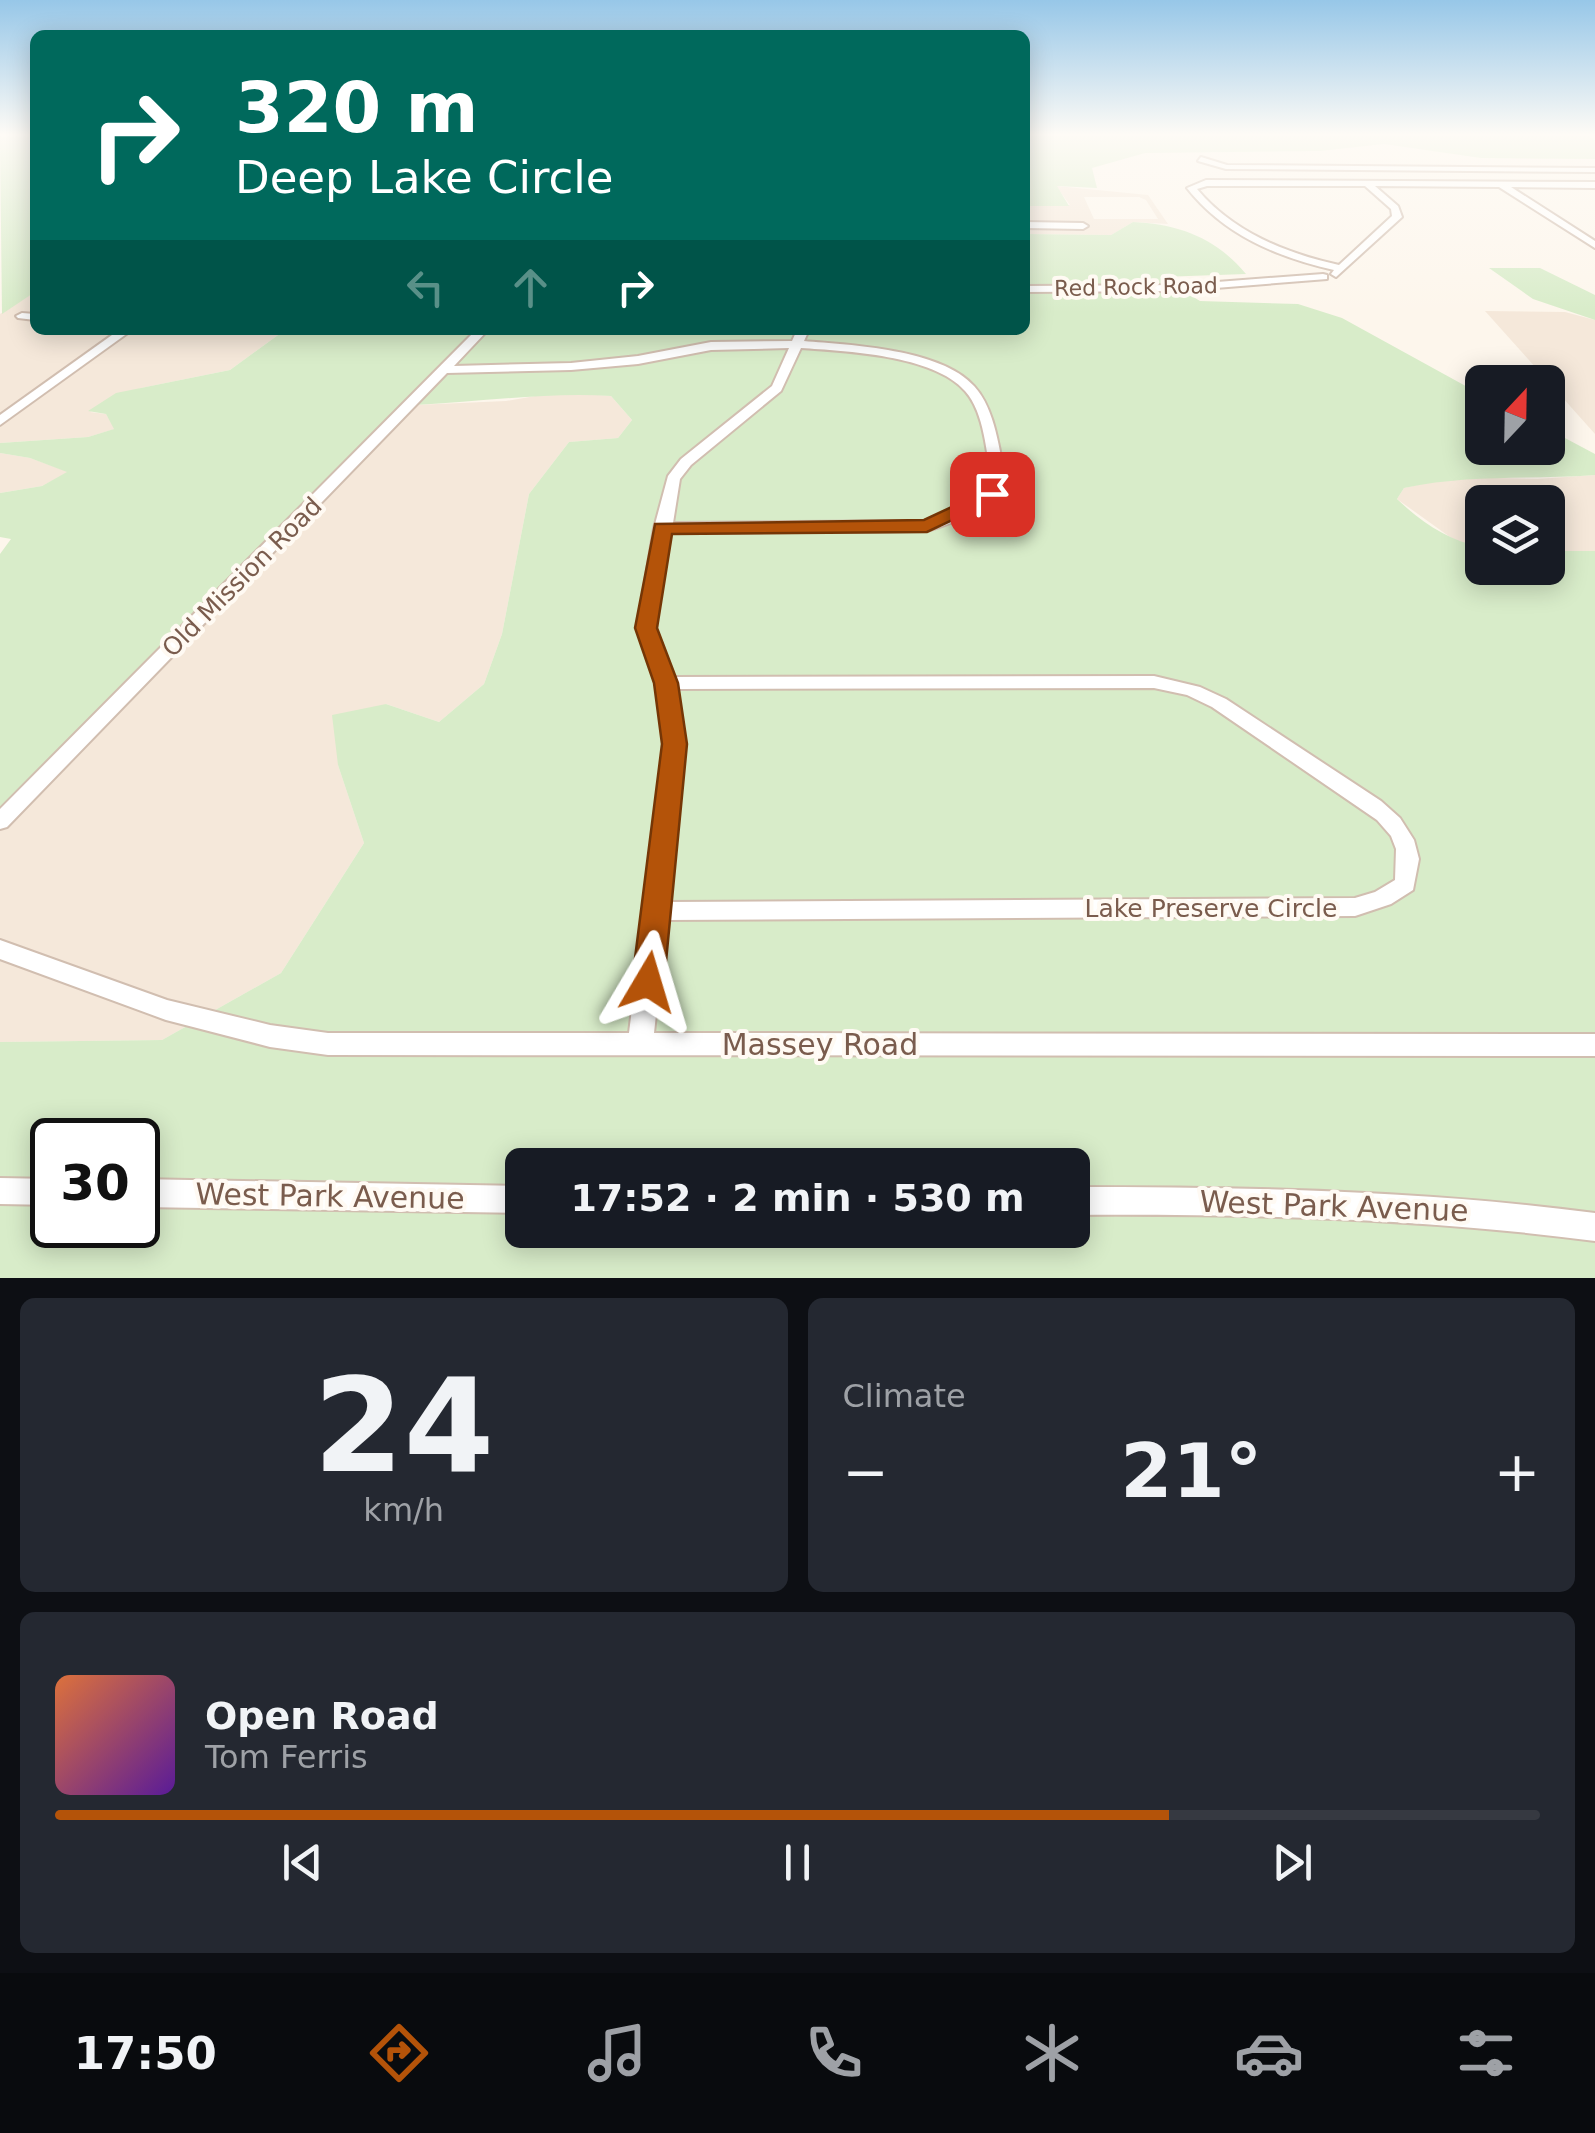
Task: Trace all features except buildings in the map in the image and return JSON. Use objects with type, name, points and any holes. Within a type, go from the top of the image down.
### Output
[{"type":"street","points":[[1195,194],[1207,209],[1284,254],[1342,269]]},
{"type":"street","name":"Red Rock Road","points":[[1030,289],[1130,290],[1323,277],[1342,269],[1398,217],[1396,208],[1379,194]]},
{"type":"street","points":[[1515,194],[1595,246]]},
{"type":"street","points":[[1030,225],[1083,226]]},
{"type":"street","points":[[0,420],[119,335]]},
{"type":"street","name":"Old Mission Road","points":[[0,822],[477,335]]},
{"type":"street","points":[[640,1044],[675,744],[666,683],[646,628],[673,478],[686,462],[777,388],[800,335]]},
{"type":"street","points":[[446,369],[490,371],[618,363],[736,343],[884,353],[954,374],[968,386],[978,402],[1000,481],[992,494],[927,526],[662,528]]},
{"type":"street","name":"Lake Preserve Circle","points":[[657,910],[1355,907],[1383,898],[1405,884],[1410,856],[1396,825],[1374,806],[1219,703],[1180,688],[1122,680],[666,683]]},
{"type":"street","name":"Massey Road","points":[[0,949],[166,1010],[270,1036],[328,1044],[1595,1045]]},
{"type":"street","points":[[0,1191],[30,1192]]},
{"type":"street","name":"West Park Avenue","points":[[160,1193],[505,1200]]},
{"type":"street","name":"West Park Avenue","points":[[1090,1200],[1298,1201],[1443,1208],[1595,1226]]},
{"type":"shaded area","points":[[1062,194],[1148,195],[1168,224],[1133,222],[1111,235],[1030,234],[1030,206],[1070,205]],"holes":[[[1084,197],[1146,200],[1158,219],[1094,219]]]},
{"type":"shaded area","points":[[30,295],[30,335],[278,335],[230,370],[141,388],[90,412],[106,414],[115,429],[88,437],[0,443],[0,314]]},
{"type":"shaded area","points":[[1485,311],[1565,312],[1595,320],[1595,434],[1565,400],[1565,365],[1533,365]]},
{"type":"shaded area","points":[[558,392],[611,396],[632,420],[618,438],[569,442],[529,494],[502,634],[484,684],[439,722],[386,704],[338,765],[364,843],[281,973],[162,1040],[0,1042],[0,831],[415,405],[506,401]]},
{"type":"shaded area","points":[[0,453],[30,458],[69,472],[42,486],[0,493]]},
{"type":"shaded area","points":[[1595,475],[1595,551],[1565,551],[1565,485],[1465,485],[1465,544],[1457,542],[1397,499],[1404,488],[1453,477],[1537,479]]},
{"type":"green space","points":[[1,194],[30,194],[30,295],[2,314]]},
{"type":"green space","points":[[1030,194],[1062,194],[1069,206],[1030,206]]},
{"type":"green space","points":[[1133,222],[1196,235],[1222,251],[1246,274],[1160,277],[1200,301],[1298,304],[1342,318],[1465,386],[1465,465],[1565,465],[1565,438],[1595,454],[1595,475],[1428,484],[1404,488],[1397,499],[1436,530],[1465,542],[1465,585],[1565,585],[1565,551],[1595,551],[1595,1215],[1465,1200],[1334,1192],[1090,1189],[1090,1148],[505,1148],[505,1187],[160,1181],[160,1118],[30,1118],[30,1180],[0,1179],[0,1042],[162,1040],[281,973],[364,843],[338,765],[332,715],[386,704],[439,722],[484,684],[502,634],[529,494],[569,442],[618,438],[632,420],[611,396],[538,396],[415,405],[482,335],[1030,335],[1030,234],[1111,235]]},
{"type":"green space","points":[[1489,268],[1540,268],[1595,295],[1595,320],[1533,299]]},
{"type":"green space","points":[[278,335],[469,335],[341,471],[0,814],[0,554],[11,539],[0,537],[0,493],[42,486],[67,472],[30,458],[0,453],[0,443],[88,437],[114,429],[106,414],[88,411],[116,393],[230,370]]},
{"type":"green space","points":[[0,1203],[30,1204],[30,1248],[160,1248],[160,1205],[505,1212],[505,1248],[1090,1248],[1090,1213],[1447,1220],[1595,1239],[1595,1278],[0,1278]]},
{"type":"route","points":[[648,982],[675,744],[666,683],[646,628],[662,528],[927,526],[992,494]]}]
